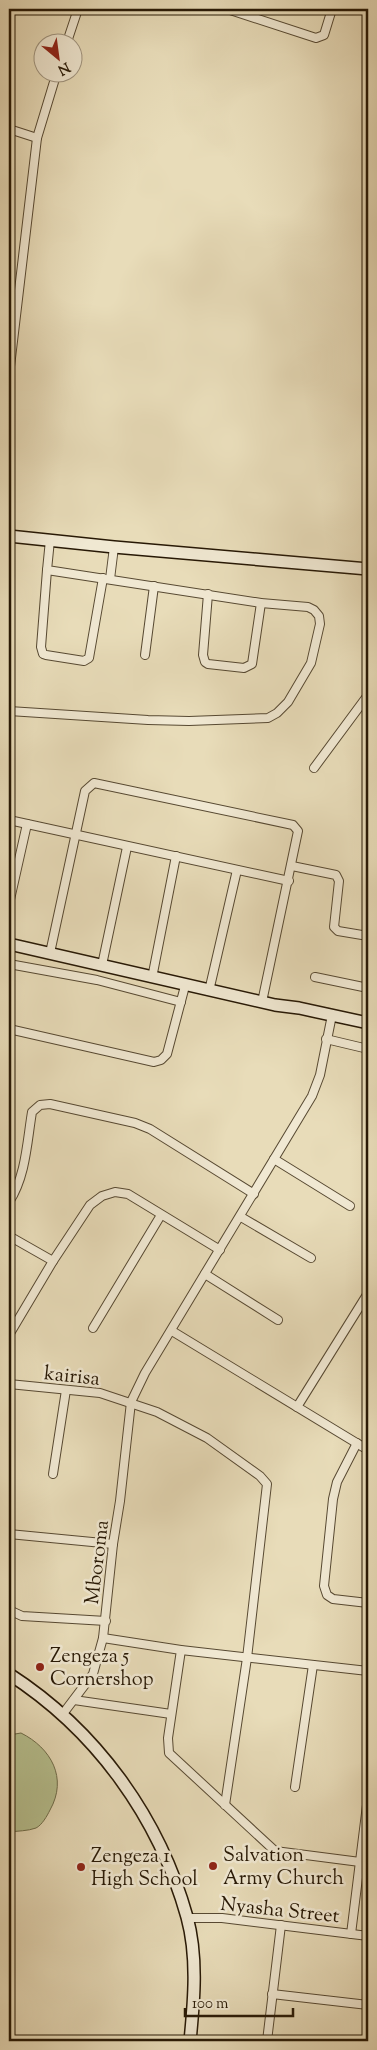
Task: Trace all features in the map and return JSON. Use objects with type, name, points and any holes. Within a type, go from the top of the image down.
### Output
[{"type":"street","points":[[70,32],[78,9]]},
{"type":"street","points":[[226,9],[316,38],[324,35],[332,9]]},
{"type":"street","points":[[9,374],[37,138],[54,82]]},
{"type":"street","points":[[9,129],[37,138]]},
{"type":"street","points":[[9,536],[368,570]]},
{"type":"street","points":[[50,540],[41,650],[46,655],[84,661],[89,658],[114,547]]},
{"type":"street","points":[[9,711],[189,721],[272,716],[288,702],[311,663],[320,624],[319,616],[308,607],[261,602],[47,570]]},
{"type":"street","points":[[145,656],[154,586]]},
{"type":"street","points":[[208,594],[203,655],[205,662],[208,664],[244,668],[252,664],[261,602]]},
{"type":"street","points":[[314,768],[368,695]]},
{"type":"street","points":[[50,953],[85,790],[94,783],[293,825],[298,832],[262,1002]]},
{"type":"street","points":[[9,820],[289,881]]},
{"type":"street","points":[[9,904],[27,824]]},
{"type":"street","points":[[102,965],[127,847]]},
{"type":"street","points":[[152,978],[176,856]]},
{"type":"street","points":[[292,866],[336,875],[339,881],[334,927],[338,931],[368,936]]},
{"type":"street","points":[[209,991],[237,870]]},
{"type":"street","points":[[9,944],[185,986],[368,1024]]},
{"type":"street","points":[[9,964],[97,980],[181,1002]]},
{"type":"street","points":[[315,977],[368,988]]},
{"type":"street","points":[[9,1029],[154,1062],[161,1060],[167,1054],[185,986]]},
{"type":"street","name":"Mboroma","points":[[62,1715],[93,1674],[103,1638],[131,1402],[145,1373],[241,1217],[317,1087],[332,1016]]},
{"type":"street","points":[[326,1039],[368,1050]]},
{"type":"street","points":[[9,1202],[21,1178],[32,1112],[40,1105],[50,1104],[135,1123],[150,1129],[254,1194]]},
{"type":"street","points":[[274,1159],[350,1206]]},
{"type":"street","points":[[9,1334],[53,1261],[90,1205],[102,1196],[116,1192],[128,1194],[220,1250]]},
{"type":"street","points":[[93,1328],[161,1214]]},
{"type":"street","points":[[241,1217],[311,1258]]},
{"type":"street","points":[[9,1236],[53,1261]]},
{"type":"street","points":[[205,1274],[278,1320]]},
{"type":"street","points":[[297,1407],[368,1293]]},
{"type":"street","points":[[172,1331],[368,1450]]},
{"type":"street","name":"kairisa","points":[[9,1384],[100,1393],[131,1402],[182,1424],[207,1438],[260,1476],[267,1484],[247,1658]]},
{"type":"street","points":[[53,1474],[66,1390]]},
{"type":"street","points":[[357,1443],[338,1482],[333,1499],[324,1586],[327,1595],[333,1599],[368,1603]]},
{"type":"street","points":[[9,1534],[113,1544]]},
{"type":"street","points":[[9,1610],[22,1616],[106,1621]]},
{"type":"street","points":[[103,1638],[181,1650],[368,1671]]},
{"type":"street","points":[[181,1650],[171,1714],[168,1746],[170,1753],[275,1851],[360,1862]]},
{"type":"street","points":[[225,1805],[247,1658]]},
{"type":"street","points":[[295,1787],[313,1665]]},
{"type":"street","points":[[9,1674],[62,1715],[90,1742],[115,1770],[148,1822],[170,1869],[187,1918],[194,1968],[194,2001],[190,2041]]},
{"type":"street","points":[[74,1700],[171,1714]]},
{"type":"street","points":[[351,1934],[368,1797]]},
{"type":"street","name":"Nyasha Street","points":[[187,1918],[222,1918],[368,1936]]},
{"type":"street","points":[[267,2041],[281,1925]]},
{"type":"street","points":[[272,1994],[368,2005]]},
{"type":"green space","points":[[21,1733],[41,1747],[54,1765],[57,1787],[50,1810],[40,1825],[33,1829],[9,1832],[9,1735]]},
{"type":"place","name":"Zengeza 5 Cornershop","points":[[40,1667]]},
{"type":"place","name":"Salvation Army Church","points":[[213,1866]]},
{"type":"place","name":"Zengeza 1 High School","points":[[81,1867]]}]
